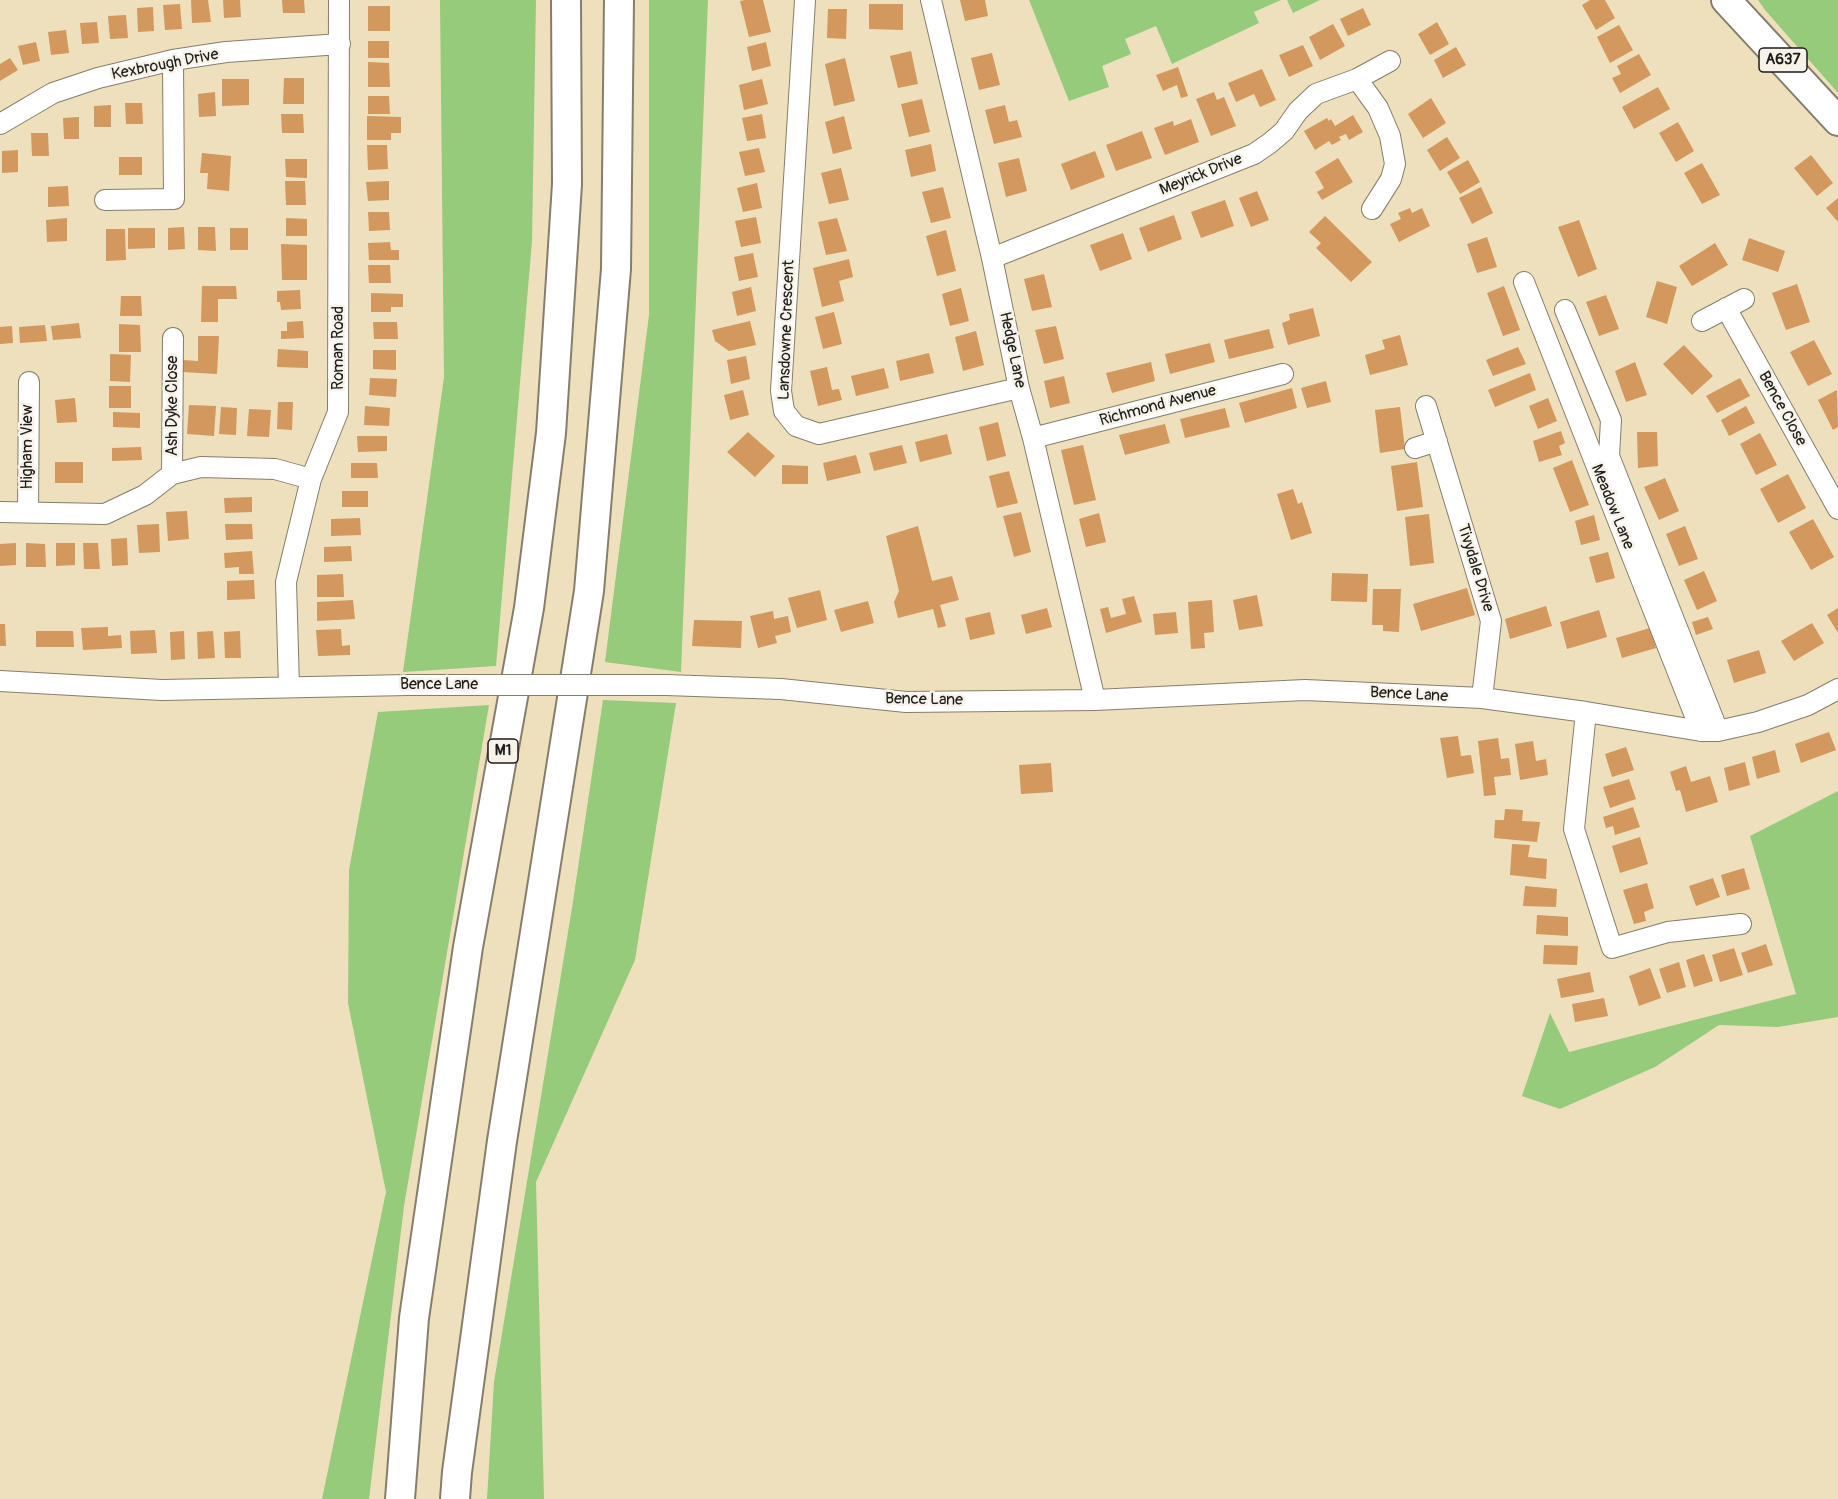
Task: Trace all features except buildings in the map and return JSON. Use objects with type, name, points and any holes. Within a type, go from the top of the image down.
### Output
[{"type":"highway","name":"M1","points":[[400,1499],[414,1318],[468,947],[529,608],[551,433],[567,184],[566,0]]},
{"type":"highway","points":[[455,1499],[502,1141],[589,591],[616,269],[619,0]]},
{"type":"highway","name":"A637","points":[[1726,0],[1838,121]]},
{"type":"street","name":"Roman Road","points":[[289,687],[286,582],[311,479],[338,412],[339,0]]},
{"type":"street","name":"Lansdowne Crescent","points":[[806,0],[781,391],[784,411],[796,426],[819,434],[1019,388]]},
{"type":"street","name":"Hedge Lane","points":[[931,0],[992,258],[1019,388],[1034,438],[1095,700]]},
{"type":"street","name":"Kexbrough Drive","points":[[0,124],[54,93],[98,78],[173,60],[226,52],[340,44]]},
{"type":"street","points":[[105,200],[174,199],[173,60]]},
{"type":"street","name":"Meyrick Drive","points":[[992,258],[1254,154],[1284,131],[1298,111],[1316,94],[1357,79],[1390,61]]},
{"type":"street","points":[[1357,79],[1378,108],[1390,136],[1395,164],[1391,179],[1372,209]]},
{"type":"street","name":"Meadow Lane","points":[[1524,282],[1710,731]]},
{"type":"street","points":[[1702,321],[1744,298]]},
{"type":"street","name":"Bence Close","points":[[1726,308],[1838,509]]},
{"type":"street","name":"Meadow Lane","points":[[1565,310],[1611,420],[1609,456],[1710,731]]},
{"type":"street","name":"Ash Dyke Close","points":[[172,474],[173,338]]},
{"type":"street","name":"Richmond Avenue","points":[[1034,438],[1283,374]]},
{"type":"street","name":"Higham View","points":[[28,512],[29,382]]},
{"type":"street","name":"Tivydale Drive","points":[[1426,406],[1491,621],[1482,698]]},
{"type":"street","points":[[1415,448],[1437,441]]},
{"type":"street","points":[[0,512],[105,514],[145,495],[172,474],[201,467],[275,469],[311,479]]},
{"type":"street","name":"Bence Lane","points":[[0,681],[162,690],[408,685],[666,685],[781,689],[906,702],[1095,700],[1305,690],[1482,698],[1710,731],[1758,722],[1808,705],[1838,690]]},
{"type":"street","points":[[1586,712],[1574,829],[1611,948],[1668,932],[1741,924]]},
{"type":"green space","points":[[440,0],[536,0],[532,241],[496,666],[403,672],[444,377]]},
{"type":"green space","points":[[649,0],[708,0],[681,672],[605,662],[649,315]]},
{"type":"green space","points":[[1029,0],[1281,0],[1254,12],[1259,23],[1172,64],[1156,26],[1125,39],[1131,54],[1102,66],[1109,87],[1069,101]]},
{"type":"green space","points":[[1287,0],[1320,0],[1293,13]]},
{"type":"green space","points":[[1758,0],[1838,0],[1838,93],[1765,10]]},
{"type":"green space","points":[[603,700],[676,703],[635,960],[536,1182],[544,1499],[487,1499],[494,1382],[572,908]]},
{"type":"green space","points":[[489,705],[404,1206],[369,1499],[322,1499],[386,1192],[348,1003],[349,870],[378,712]]},
{"type":"green space","points":[[1838,791],[1838,1017],[1778,1027],[1719,1025],[1655,1067],[1560,1109],[1522,1096],[1550,1013],[1569,1052],[1796,994],[1750,836]]}]
